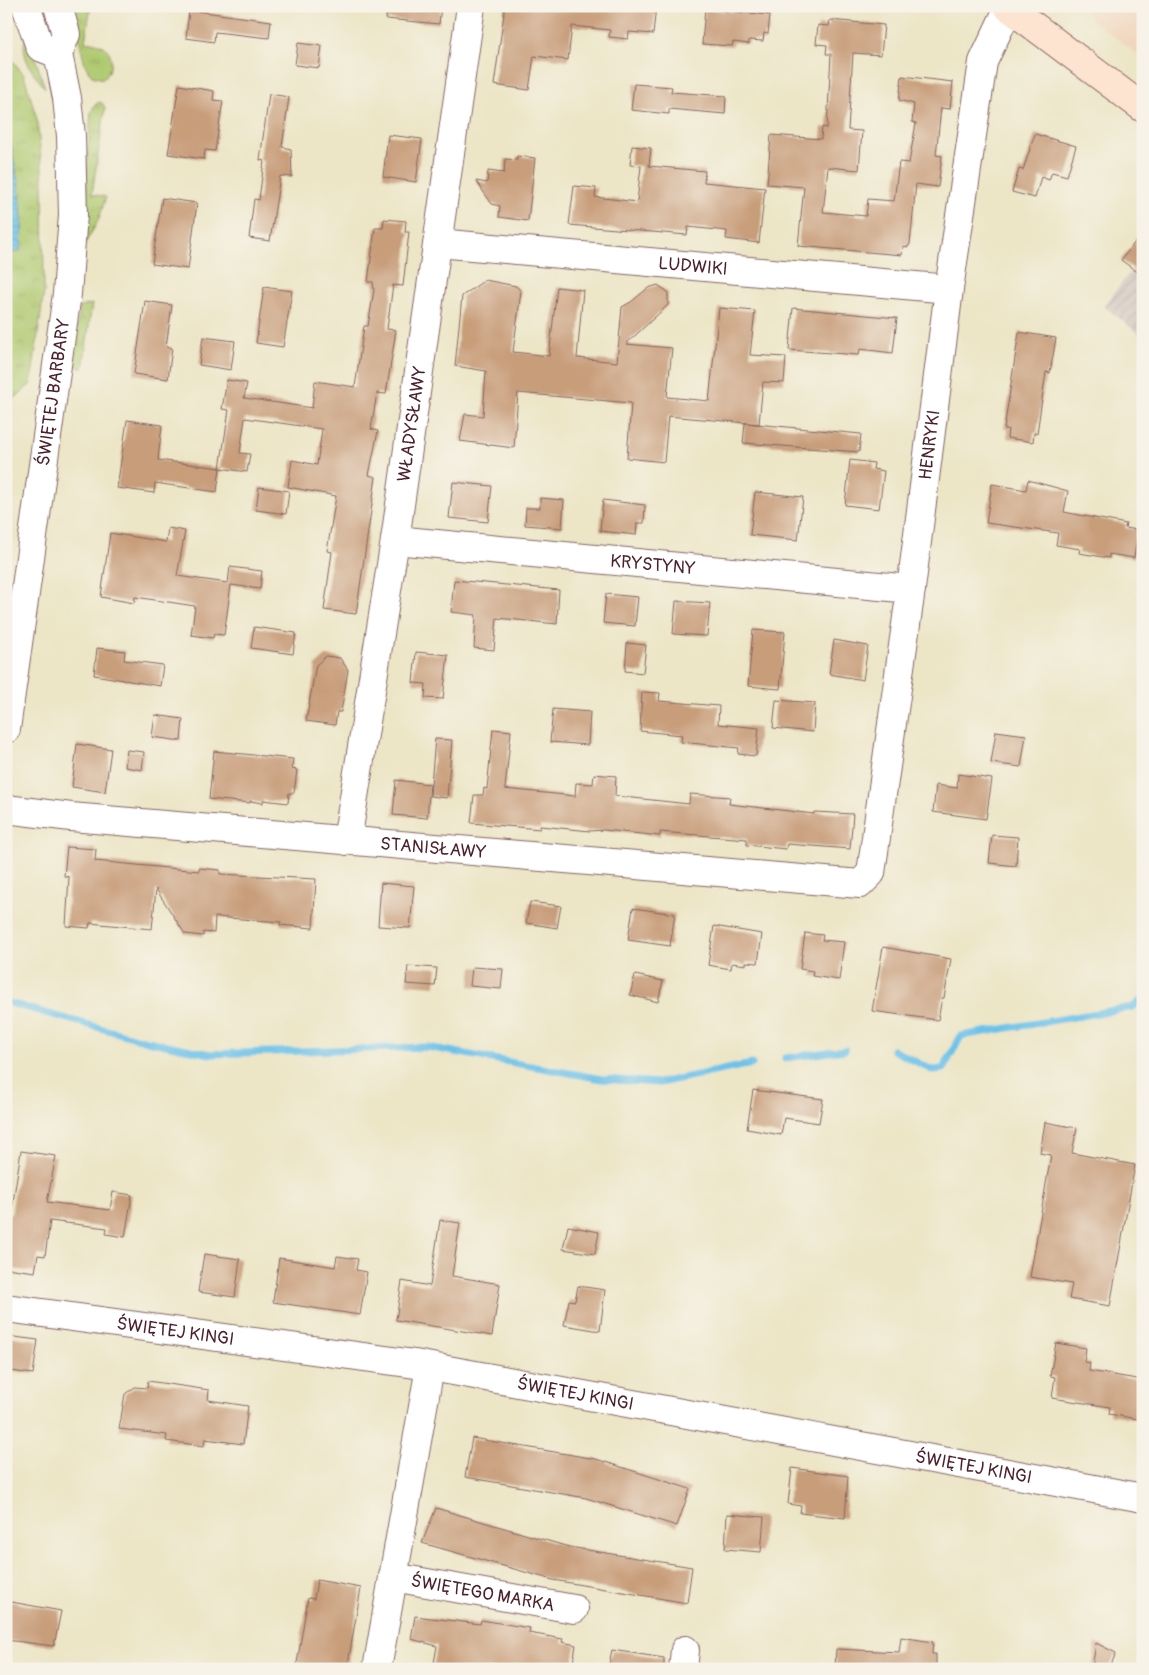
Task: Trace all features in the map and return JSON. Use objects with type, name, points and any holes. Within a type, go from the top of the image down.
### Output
[{"type":"main road","points":[[1008,7],[1143,108]]},
{"type":"street","points":[[26,6],[40,47],[58,54]]},
{"type":"street","name":"ŚWIĘTEJ BARBARY","points":[[6,729],[67,294],[73,173],[67,98],[58,54],[66,34],[58,6]]},
{"type":"street","name":"WŁADYSŁAWY","points":[[347,841],[395,540],[471,6]]},
{"type":"street","name":"HENRYKI","points":[[860,884],[871,873],[911,588],[949,289],[983,62],[1008,7]]},
{"type":"street","name":"LUDWIKI","points":[[438,243],[949,289]]},
{"type":"street","name":"KRYSTYNY","points":[[395,540],[911,588]]},
{"type":"street","name":"STANISŁAWY","points":[[6,809],[71,817],[860,884]]},
{"type":"street","name":"ŚWIĘTEJ KINGI","points":[[6,1308],[430,1367],[1143,1498]]},
{"type":"street","points":[[377,1669],[430,1367]]},
{"type":"street","name":"ŚWIĘTEGO MARKA","points":[[393,1577],[574,1609]]},
{"type":"shaded area","points":[[1085,6],[1143,6],[1143,58],[1092,20]]},
{"type":"shaded area","points":[[1143,256],[1143,337],[1104,306]]},
{"type":"green space","points":[[81,6],[91,6],[85,41],[102,46],[110,54],[110,68],[103,79],[92,76],[85,65],[73,13]]},
{"type":"green space","points":[[27,33],[45,88],[35,76],[25,55],[24,48]]},
{"type":"green space","points":[[6,52],[24,75],[37,119],[43,180],[44,292],[31,384],[6,406],[6,254],[20,251],[10,139],[6,137]]},
{"type":"green space","points":[[99,102],[103,104],[105,109],[92,194],[106,197],[98,221],[86,242],[87,164],[91,113],[94,106]]},
{"type":"green space","points":[[92,304],[83,369],[72,364],[80,307]]},
{"type":"water","points":[[6,137],[10,139],[20,195],[22,237],[20,251],[6,254]]},
{"type":"building","points":[[387,6],[441,6],[439,24],[386,19]]},
{"type":"building","points":[[505,6],[656,6],[653,34],[629,32],[628,39],[609,37],[610,30],[572,26],[568,60],[534,56],[529,90],[494,85]]},
{"type":"building","points":[[705,9],[770,15],[768,34],[764,33],[763,41],[749,40],[749,44],[733,42],[732,46],[702,44]]},
{"type":"building","points":[[189,10],[271,21],[269,38],[215,32],[214,42],[186,38]]},
{"type":"building","points":[[830,20],[884,25],[881,55],[853,53],[848,130],[862,131],[859,170],[828,167],[823,212],[866,216],[868,199],[894,201],[899,162],[909,163],[916,123],[912,122],[914,104],[899,100],[902,76],[953,82],[950,109],[941,108],[936,155],[942,156],[938,187],[916,184],[910,244],[908,247],[903,246],[902,255],[798,246],[804,187],[767,184],[771,135],[821,139],[822,127],[827,128],[831,54],[826,54],[827,45],[816,44],[818,25],[829,26]]},
{"type":"building","points":[[298,43],[322,46],[319,68],[295,65]]},
{"type":"building","points":[[634,84],[672,87],[671,92],[726,96],[725,114],[669,109],[669,114],[631,110]]},
{"type":"building","points":[[179,85],[214,91],[213,100],[223,101],[215,151],[205,150],[204,159],[168,154]]},
{"type":"building","points":[[269,94],[289,97],[282,147],[291,149],[292,177],[280,176],[270,241],[249,238],[254,199],[259,200],[264,161],[260,160]]},
{"type":"building","points":[[1035,134],[1076,146],[1067,176],[1052,172],[1049,180],[1041,177],[1035,198],[1012,192],[1019,169],[1023,170]]},
{"type":"building","points":[[388,135],[422,139],[416,182],[383,177]]},
{"type":"building","points":[[632,146],[651,148],[649,166],[705,171],[704,182],[765,188],[759,243],[726,239],[727,231],[688,227],[687,235],[569,225],[574,186],[596,188],[595,197],[637,202],[641,166],[630,165]]},
{"type":"building","points":[[517,156],[535,158],[528,221],[499,217],[500,206],[492,204],[476,181],[487,183],[488,171],[504,173],[505,159],[517,160]]},
{"type":"building","points":[[162,198],[197,203],[188,269],[152,264]]},
{"type":"building","points":[[384,219],[406,221],[405,232],[409,232],[403,286],[393,285],[392,292],[387,329],[396,330],[386,394],[377,393],[371,429],[378,431],[369,475],[376,477],[356,614],[324,610],[332,552],[327,551],[336,496],[288,487],[292,460],[317,465],[322,429],[245,418],[240,453],[250,454],[247,472],[220,468],[229,410],[222,409],[227,380],[247,383],[244,398],[312,408],[315,381],[355,387],[364,326],[368,326],[374,290],[373,282],[368,282],[375,228],[383,228]]},
{"type":"building","points":[[1143,232],[1143,276],[1121,260]]},
{"type":"building","points":[[485,280],[516,286],[521,291],[513,352],[549,356],[557,287],[583,290],[577,358],[617,362],[622,307],[648,288],[658,285],[668,292],[668,305],[626,344],[672,348],[667,397],[709,401],[719,308],[755,311],[750,355],[786,357],[784,383],[763,382],[759,424],[668,416],[664,462],[627,458],[631,403],[518,393],[514,448],[460,441],[465,414],[483,416],[486,371],[455,366],[462,296]]},
{"type":"building","points":[[264,287],[292,291],[283,347],[256,343]]},
{"type":"building","points":[[145,301],[172,305],[166,347],[172,348],[168,379],[134,374]]},
{"type":"building","points":[[793,308],[897,318],[893,353],[860,349],[859,355],[789,350]]},
{"type":"building","points":[[1019,332],[1056,338],[1050,373],[1046,372],[1037,433],[1034,433],[1033,442],[1007,438],[1008,429],[1004,429]]},
{"type":"building","points":[[203,337],[235,341],[231,370],[199,365]]},
{"type":"building","points":[[127,420],[162,425],[158,460],[220,468],[217,492],[155,483],[154,493],[117,488]]},
{"type":"building","points":[[745,423],[861,434],[859,452],[743,443]]},
{"type":"building","points":[[850,460],[874,463],[873,469],[884,471],[879,509],[845,505]]},
{"type":"building","points":[[1028,480],[1068,491],[1064,512],[1126,524],[1125,528],[1138,530],[1134,558],[1109,554],[1109,558],[1079,553],[1080,549],[1056,545],[1058,533],[986,523],[992,484],[1026,490]]},
{"type":"building","points":[[453,482],[492,486],[488,522],[449,518]]},
{"type":"building","points":[[259,487],[289,491],[286,514],[256,510]]},
{"type":"building","points":[[755,492],[803,497],[798,540],[750,535]]},
{"type":"building","points":[[540,498],[564,500],[562,528],[525,525],[526,508],[540,508]]},
{"type":"building","points":[[603,500],[645,505],[644,523],[637,523],[636,535],[600,531]]},
{"type":"building","points":[[168,528],[185,531],[177,576],[228,583],[230,567],[262,571],[260,589],[231,585],[224,635],[214,634],[213,638],[191,635],[195,606],[135,597],[134,603],[101,597],[110,533],[166,542]]},
{"type":"building","points":[[454,580],[559,590],[557,624],[497,618],[494,650],[474,648],[476,615],[451,612]]},
{"type":"building","points":[[606,594],[638,597],[635,626],[603,623]]},
{"type":"building","points":[[676,601],[710,603],[707,636],[673,634]]},
{"type":"building","points":[[254,627],[296,633],[293,654],[251,648]]},
{"type":"building","points":[[753,630],[785,632],[780,689],[748,686]]},
{"type":"building","points":[[834,640],[868,646],[863,680],[829,674]]},
{"type":"building","points":[[627,643],[646,645],[643,673],[625,671]]},
{"type":"building","points":[[97,648],[125,651],[124,660],[163,665],[160,686],[94,675]]},
{"type":"building","points":[[416,652],[448,655],[443,699],[425,698],[426,684],[413,683]]},
{"type":"building","points":[[326,656],[340,658],[348,670],[341,712],[337,712],[335,725],[306,721],[316,665]]},
{"type":"building","points":[[642,692],[660,693],[659,701],[719,706],[718,724],[759,728],[756,756],[738,754],[739,748],[681,742],[682,735],[640,731]]},
{"type":"building","points":[[776,700],[815,703],[813,732],[773,728]]},
{"type":"building","points":[[553,709],[590,712],[588,745],[550,742]]},
{"type":"building","points":[[155,715],[183,719],[181,741],[152,737]]},
{"type":"building","points":[[493,729],[511,731],[505,789],[575,796],[576,783],[593,784],[594,774],[616,776],[615,796],[689,804],[690,794],[730,797],[729,804],[814,814],[814,812],[853,814],[850,849],[787,844],[786,849],[747,845],[747,839],[660,832],[660,836],[604,830],[590,831],[540,826],[540,829],[471,823],[474,795],[483,795],[484,788],[487,789]]},
{"type":"building","points":[[996,731],[1026,735],[1021,767],[991,763]]},
{"type":"building","points":[[435,739],[452,740],[447,798],[430,796]]},
{"type":"building","points":[[77,744],[111,749],[105,792],[72,787]]},
{"type":"building","points":[[127,750],[144,752],[142,770],[125,767]]},
{"type":"building","points":[[214,751],[293,759],[292,769],[297,770],[294,793],[289,793],[288,803],[263,800],[263,803],[250,801],[250,803],[209,799]]},
{"type":"building","points":[[958,774],[992,779],[986,819],[933,812],[936,785],[957,788]]},
{"type":"building","points":[[396,780],[430,784],[427,818],[393,815]]},
{"type":"building","points":[[992,835],[1018,837],[1016,866],[989,863]]},
{"type":"building","points":[[67,847],[96,849],[95,861],[199,871],[199,868],[220,870],[220,874],[316,879],[313,928],[280,925],[281,922],[215,917],[214,933],[203,932],[203,936],[185,934],[156,889],[152,929],[90,923],[89,928],[66,926],[69,877],[64,876]]},
{"type":"building","points":[[381,883],[414,886],[410,928],[378,926]]},
{"type":"building","points":[[530,902],[561,906],[557,928],[526,923]]},
{"type":"building","points":[[633,908],[675,914],[670,946],[628,940]]},
{"type":"building","points":[[714,926],[762,934],[758,963],[746,962],[746,965],[732,963],[731,969],[708,965]]},
{"type":"building","points":[[805,933],[823,935],[822,940],[844,942],[839,980],[812,976],[813,971],[800,969]]},
{"type":"building","points":[[883,947],[951,959],[938,1020],[872,1011]]},
{"type":"building","points":[[408,966],[437,968],[435,986],[406,984]]},
{"type":"building","points":[[472,967],[503,969],[501,989],[470,986]]},
{"type":"building","points":[[635,975],[663,981],[658,1002],[630,995]]},
{"type":"building","points":[[753,1090],[823,1099],[819,1123],[784,1118],[781,1135],[747,1129]]},
{"type":"building","points":[[1045,1122],[1077,1128],[1072,1153],[1135,1165],[1110,1306],[1069,1299],[1072,1284],[1030,1277],[1051,1155],[1040,1153]]},
{"type":"building","points":[[21,1151],[56,1156],[47,1202],[110,1210],[113,1192],[132,1195],[125,1237],[106,1234],[107,1228],[50,1221],[45,1256],[38,1255],[35,1272],[6,1268],[9,1215],[11,1215]]},
{"type":"building","points":[[440,1220],[460,1223],[452,1276],[500,1284],[492,1336],[396,1320],[402,1281],[430,1286]]},
{"type":"building","points":[[568,1226],[599,1232],[595,1254],[563,1249]]},
{"type":"building","points":[[204,1254],[240,1259],[235,1297],[198,1292]]},
{"type":"building","points":[[337,1256],[358,1259],[356,1270],[367,1272],[360,1315],[273,1302],[279,1258],[335,1267]]},
{"type":"building","points":[[578,1286],[605,1290],[600,1331],[564,1325],[569,1300],[575,1301]]},
{"type":"building","points":[[6,1336],[38,1340],[33,1374],[11,1371],[12,1360],[6,1360]]},
{"type":"building","points":[[1056,1343],[1086,1348],[1084,1362],[1090,1363],[1089,1371],[1143,1380],[1143,1420],[1109,1414],[1110,1407],[1052,1398],[1055,1377],[1050,1376]]},
{"type":"building","points":[[148,1381],[209,1390],[208,1400],[248,1406],[243,1444],[205,1439],[204,1446],[166,1441],[167,1435],[119,1429],[125,1394],[135,1387],[147,1388]]},
{"type":"building","points":[[472,1438],[596,1459],[690,1489],[677,1526],[586,1498],[465,1477]]},
{"type":"building","points":[[792,1468],[848,1476],[845,1518],[800,1513],[801,1506],[788,1504]]},
{"type":"building","points":[[436,1508],[569,1547],[692,1567],[687,1603],[553,1580],[422,1543]]},
{"type":"building","points":[[727,1514],[764,1517],[761,1552],[725,1549]]},
{"type":"building","points":[[317,1580],[361,1588],[347,1669],[296,1669],[308,1598],[314,1599]]},
{"type":"building","points":[[6,1601],[61,1611],[54,1646],[6,1640]]},
{"type":"building","points":[[415,1616],[480,1624],[481,1620],[530,1628],[529,1633],[563,1639],[562,1642],[576,1645],[572,1669],[433,1669],[437,1646],[411,1639]]},
{"type":"building","points":[[901,1637],[933,1642],[932,1654],[936,1654],[936,1669],[835,1669],[836,1649],[899,1652]]},
{"type":"building","points":[[1096,1643],[1116,1653],[1109,1669],[1092,1669]]},
{"type":"building","points":[[612,1650],[664,1658],[664,1669],[608,1669]]},
{"type":"waterway","points":[[893,1050],[932,1070],[943,1069],[961,1036],[1133,1007],[1143,999]]},
{"type":"waterway","points":[[6,1002],[147,1041],[210,1054],[427,1047],[602,1079],[659,1083],[752,1064]]},
{"type":"waterway","points":[[785,1058],[845,1050]]}]
